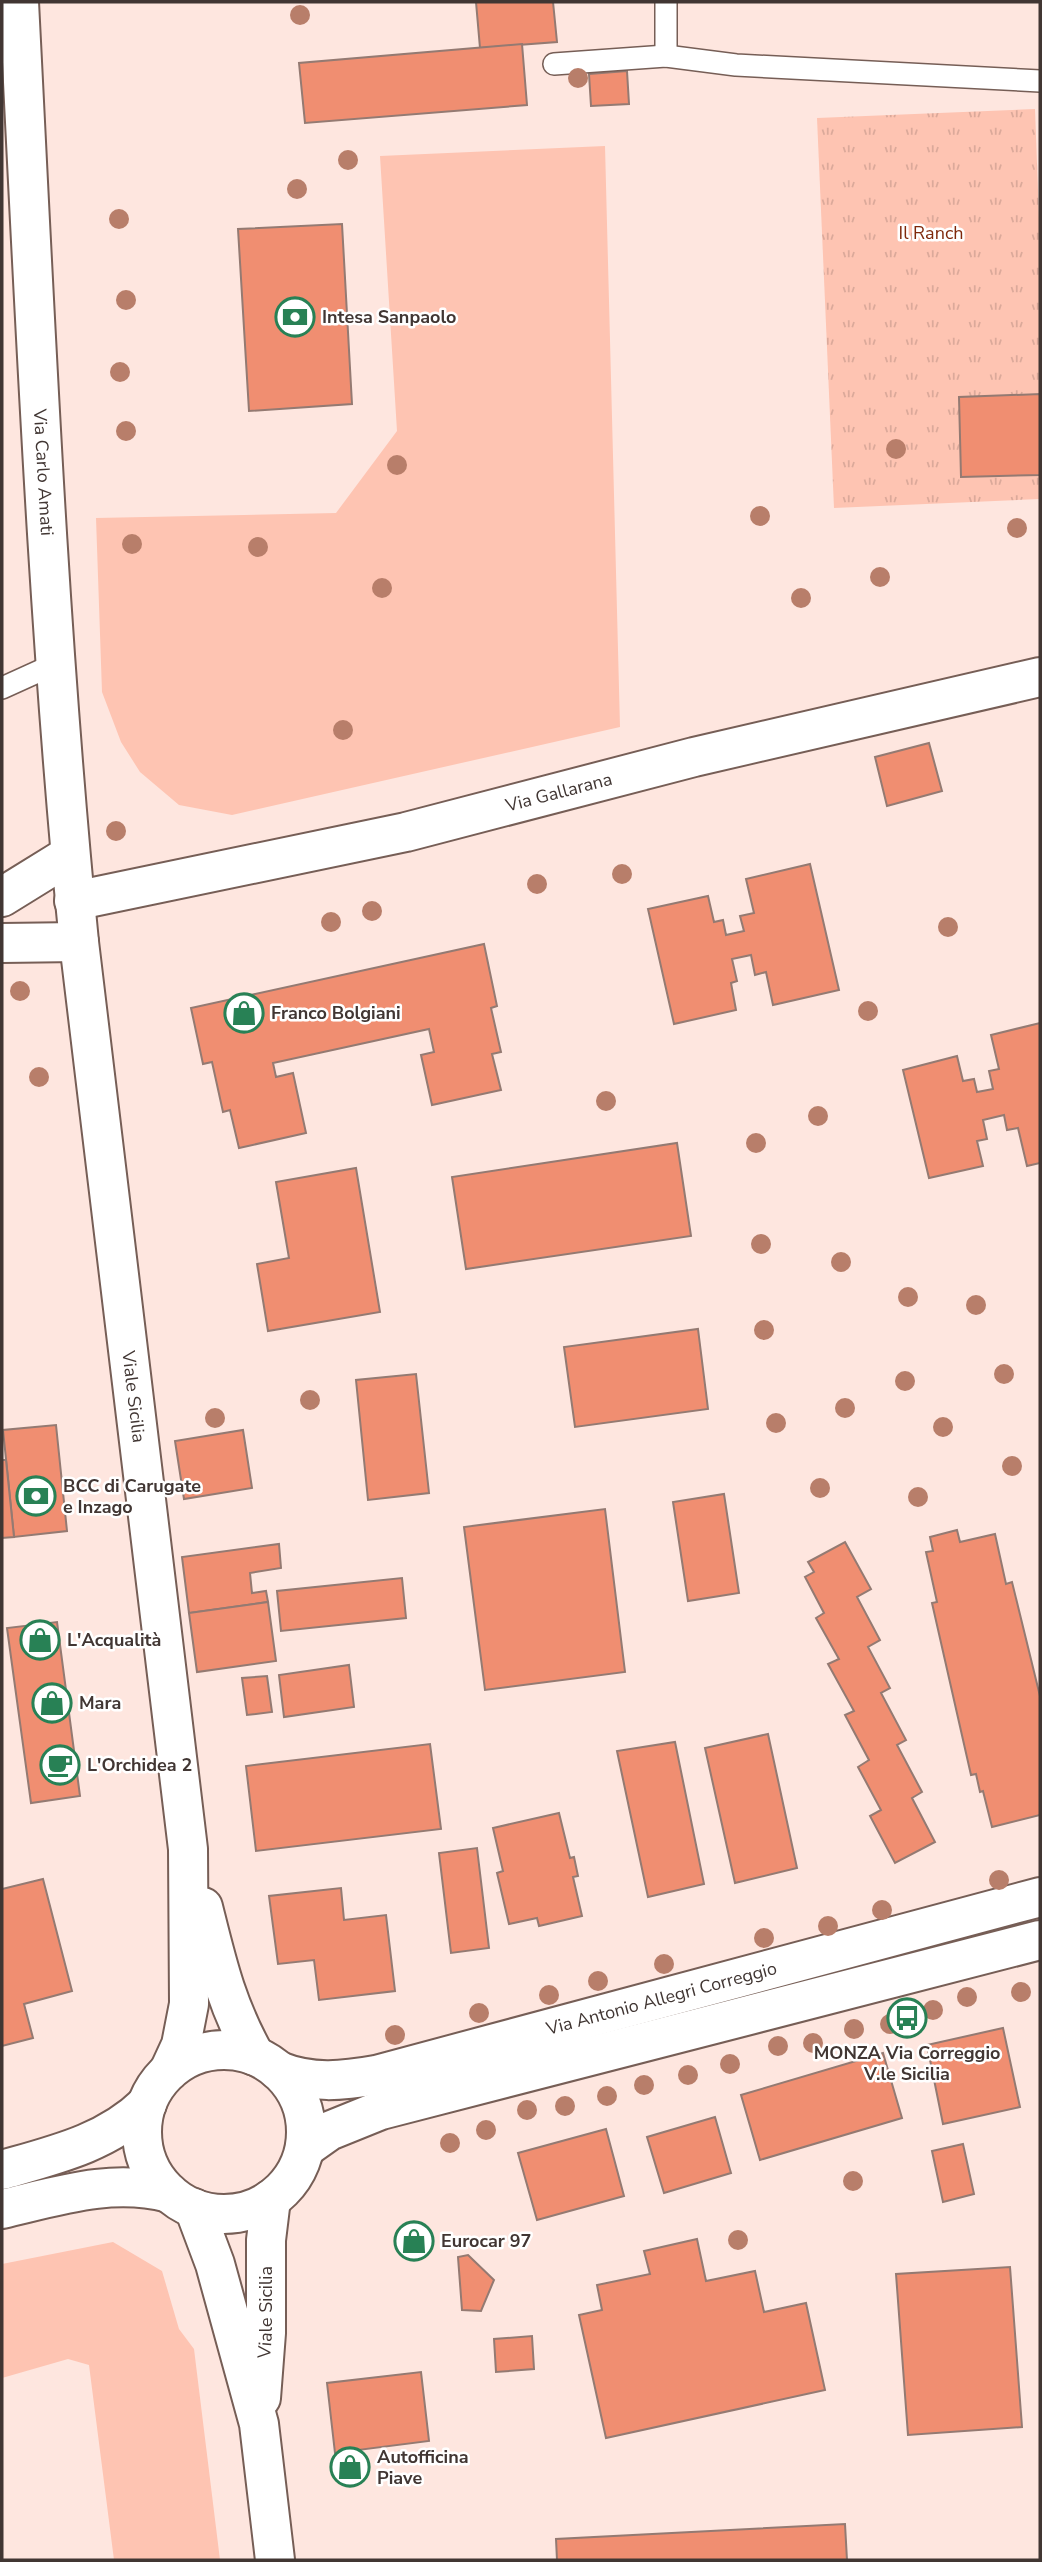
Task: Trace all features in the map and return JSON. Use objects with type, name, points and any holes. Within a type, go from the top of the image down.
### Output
[{"type":"street","name":"Via Carlo Amati","points":[[19,2],[55,664],[79,942]]},
{"type":"street","name":"Via Gallarana","points":[[74,901],[406,832],[694,757],[1040,677]]},
{"type":"street","points":[[2,897],[70,855]]},
{"type":"street","points":[[2,943],[79,942]]},
{"type":"street","name":"Viale Sicilia","points":[[79,942],[188,1849],[189,2004],[181,2045],[169,2071]]},
{"type":"street","name":"Viale Sicilia","points":[[188,1849],[221,1982],[235,2019],[267,2063]]},
{"type":"street","name":"Via Antonio Allegri Correggio","points":[[267,2063],[311,2080],[376,2075],[1040,1897]]},
{"type":"street","name":"Via Antonio Allegri Correggio","points":[[305,2148],[329,2131],[381,2109],[1040,1940]]},
{"type":"street","points":[[2,2209],[103,2187],[136,2187],[209,2213],[231,2214],[254,2208],[271,2199],[294,2175],[305,2148],[306,2128],[302,2104],[293,2086],[267,2063],[236,2050],[210,2050],[190,2057],[169,2071],[156,2085],[147,2104],[142,2128],[145,2155],[155,2177],[181,2201]]},
{"type":"street","points":[[2,2170],[58,2154],[102,2137],[127,2122],[147,2104]]},
{"type":"street","name":"Viale Sicilia","points":[[259,2424],[266,2333],[266,2240],[271,2199]]},
{"type":"street","name":"Viale Sicilia","points":[[181,2201],[215,2264],[259,2424],[275,2560]]},
{"type":"lane","points":[[666,2],[666,56]]},
{"type":"lane","points":[[554,64],[666,56],[736,65],[1040,81]]},
{"type":"lane","points":[[2,688],[55,664]]},
{"type":"green space","name":"Il Ranch","points":[[1035,109],[1040,245],[1040,499],[834,508],[817,118]]},
{"type":"green space","points":[[605,146],[620,727],[232,815],[179,805],[140,772],[121,742],[102,692],[96,518],[336,513],[397,431],[380,156]]},
{"type":"green space","points":[[113,2242],[162,2271],[179,2329],[194,2349],[220,2560],[114,2560],[89,2365],[68,2359],[2,2378],[2,2264]]},
{"type":"building","points":[[476,2],[553,2],[557,42],[480,48]]},
{"type":"building","points":[[522,44],[527,105],[305,123],[299,63]]},
{"type":"building","points":[[627,71],[629,104],[591,106],[589,74]]},
{"type":"building","name":"Intesa Sanpaolo","points":[[342,224],[352,404],[249,411],[238,229]]},
{"type":"building","points":[[1040,394],[1040,475],[961,477],[959,397]]},
{"type":"building","points":[[929,743],[942,791],[887,806],[875,757]]},
{"type":"building","points":[[810,864],[839,990],[773,1005],[766,972],[755,975],[751,955],[732,959],[737,981],[731,983],[736,1010],[674,1024],[648,909],[708,896],[714,922],[723,920],[726,935],[744,931],[740,916],[754,913],[746,879]]},
{"type":"building","points":[[484,944],[497,1006],[491,1008],[501,1052],[492,1054],[501,1090],[432,1105],[421,1055],[434,1052],[429,1029],[273,1063],[276,1077],[293,1073],[306,1133],[239,1148],[230,1110],[223,1112],[212,1062],[203,1064],[191,1008]]},
{"type":"building","points":[[1040,1023],[1040,1163],[1027,1166],[1018,1128],[1007,1130],[1004,1115],[983,1120],[987,1139],[977,1141],[983,1166],[929,1178],[903,1070],[957,1056],[963,1081],[974,1079],[977,1092],[993,1089],[989,1071],[999,1069],[991,1035]]},
{"type":"building","points":[[677,1143],[691,1236],[466,1269],[452,1177]]},
{"type":"building","points":[[356,1168],[380,1312],[268,1331],[257,1264],[289,1258],[276,1182]]},
{"type":"building","points":[[698,1329],[708,1409],[575,1427],[564,1347]]},
{"type":"building","points":[[416,1374],[429,1493],[368,1500],[356,1380]]},
{"type":"building","name":"BCC di Carugate e Inzago","points":[[56,1425],[67,1531],[14,1537],[3,1430]]},
{"type":"building","points":[[243,1430],[252,1488],[184,1499],[175,1441]]},
{"type":"building","points":[[2,1460],[6,1460],[14,1537],[2,1538]]},
{"type":"building","points":[[724,1494],[739,1593],[688,1601],[673,1502]]},
{"type":"building","points":[[605,1509],[625,1672],[485,1690],[464,1527]]},
{"type":"building","points":[[957,1530],[960,1542],[995,1534],[1006,1584],[1012,1582],[1040,1696],[1040,1815],[992,1827],[983,1791],[980,1792],[976,1774],[971,1775],[932,1603],[937,1602],[926,1552],[933,1551],[930,1537]]},
{"type":"building","points":[[845,1542],[871,1589],[857,1597],[880,1640],[868,1647],[890,1688],[881,1693],[906,1740],[897,1745],[922,1792],[912,1798],[935,1842],[895,1863],[870,1816],[881,1810],[858,1767],[869,1760],[845,1715],[854,1711],[828,1664],[839,1659],[816,1618],[824,1613],[805,1577],[814,1572],[808,1562]]},
{"type":"building","points":[[279,1544],[281,1568],[250,1573],[252,1593],[266,1591],[268,1602],[189,1613],[182,1557]]},
{"type":"building","points":[[402,1578],[406,1618],[281,1631],[277,1591]]},
{"type":"building","points":[[268,1602],[276,1661],[197,1672],[189,1613]]},
{"type":"building","points":[[57,1622],[80,1796],[31,1803],[7,1628]]},
{"type":"building","points":[[349,1665],[354,1707],[284,1717],[279,1675]]},
{"type":"building","points":[[267,1676],[272,1712],[247,1715],[242,1678]]},
{"type":"building","points":[[768,1734],[797,1868],[735,1883],[705,1748]]},
{"type":"building","points":[[675,1742],[704,1884],[648,1897],[617,1751]]},
{"type":"building","points":[[430,1744],[441,1829],[256,1851],[246,1766]]},
{"type":"building","points":[[559,1813],[570,1858],[574,1857],[578,1876],[573,1877],[582,1916],[539,1926],[537,1918],[509,1924],[497,1873],[503,1871],[493,1828]]},
{"type":"building","points":[[477,1848],[489,1948],[451,1953],[439,1853]]},
{"type":"building","points":[[43,1879],[72,1991],[24,2004],[33,2038],[2,2046],[2,1889]]},
{"type":"building","points":[[341,1888],[344,1920],[386,1915],[395,1991],[319,2000],[314,1960],[278,1964],[269,1896]]},
{"type":"building","points":[[1003,2028],[1020,2107],[943,2124],[927,2045]]},
{"type":"building","points":[[883,2053],[902,2118],[760,2160],[741,2095]]},
{"type":"building","points":[[715,2117],[731,2173],[664,2193],[647,2137]]},
{"type":"building","points":[[606,2129],[624,2196],[537,2220],[518,2153]]},
{"type":"building","points":[[963,2144],[974,2194],[943,2202],[932,2151]]},
{"type":"building","points":[[697,2239],[706,2281],[755,2271],[764,2312],[806,2303],[825,2390],[606,2438],[579,2315],[602,2310],[597,2285],[650,2274],[644,2251]]},
{"type":"building","points":[[468,2255],[494,2280],[481,2311],[462,2310],[458,2257]]},
{"type":"building","points":[[1010,2267],[1022,2427],[908,2435],[896,2274]]},
{"type":"building","points":[[532,2336],[534,2369],[496,2372],[494,2339]]},
{"type":"building","points":[[421,2372],[429,2441],[335,2453],[327,2383]]},
{"type":"building","points":[[845,2524],[847,2560],[557,2560],[556,2539]]},
{"type":"place","name":"Intesa Sanpaolo","points":[[295,317]]},
{"type":"place","name":"Franco Bolgiani","points":[[244,1013]]},
{"type":"place","name":"BCC di Carugate e Inzago","points":[[36,1496]]},
{"type":"place","name":"L'Acqualità","points":[[40,1640]]},
{"type":"place","name":"Mara","points":[[52,1703]]},
{"type":"place","name":"L'Orchidea 2","points":[[60,1765]]},
{"type":"place","name":"MONZA Via Correggio V.le Sicilia","points":[[907,2018]]},
{"type":"place","name":"Eurocar 97","points":[[414,2241]]},
{"type":"place","name":"Autofficina Piave","points":[[350,2467]]}]
